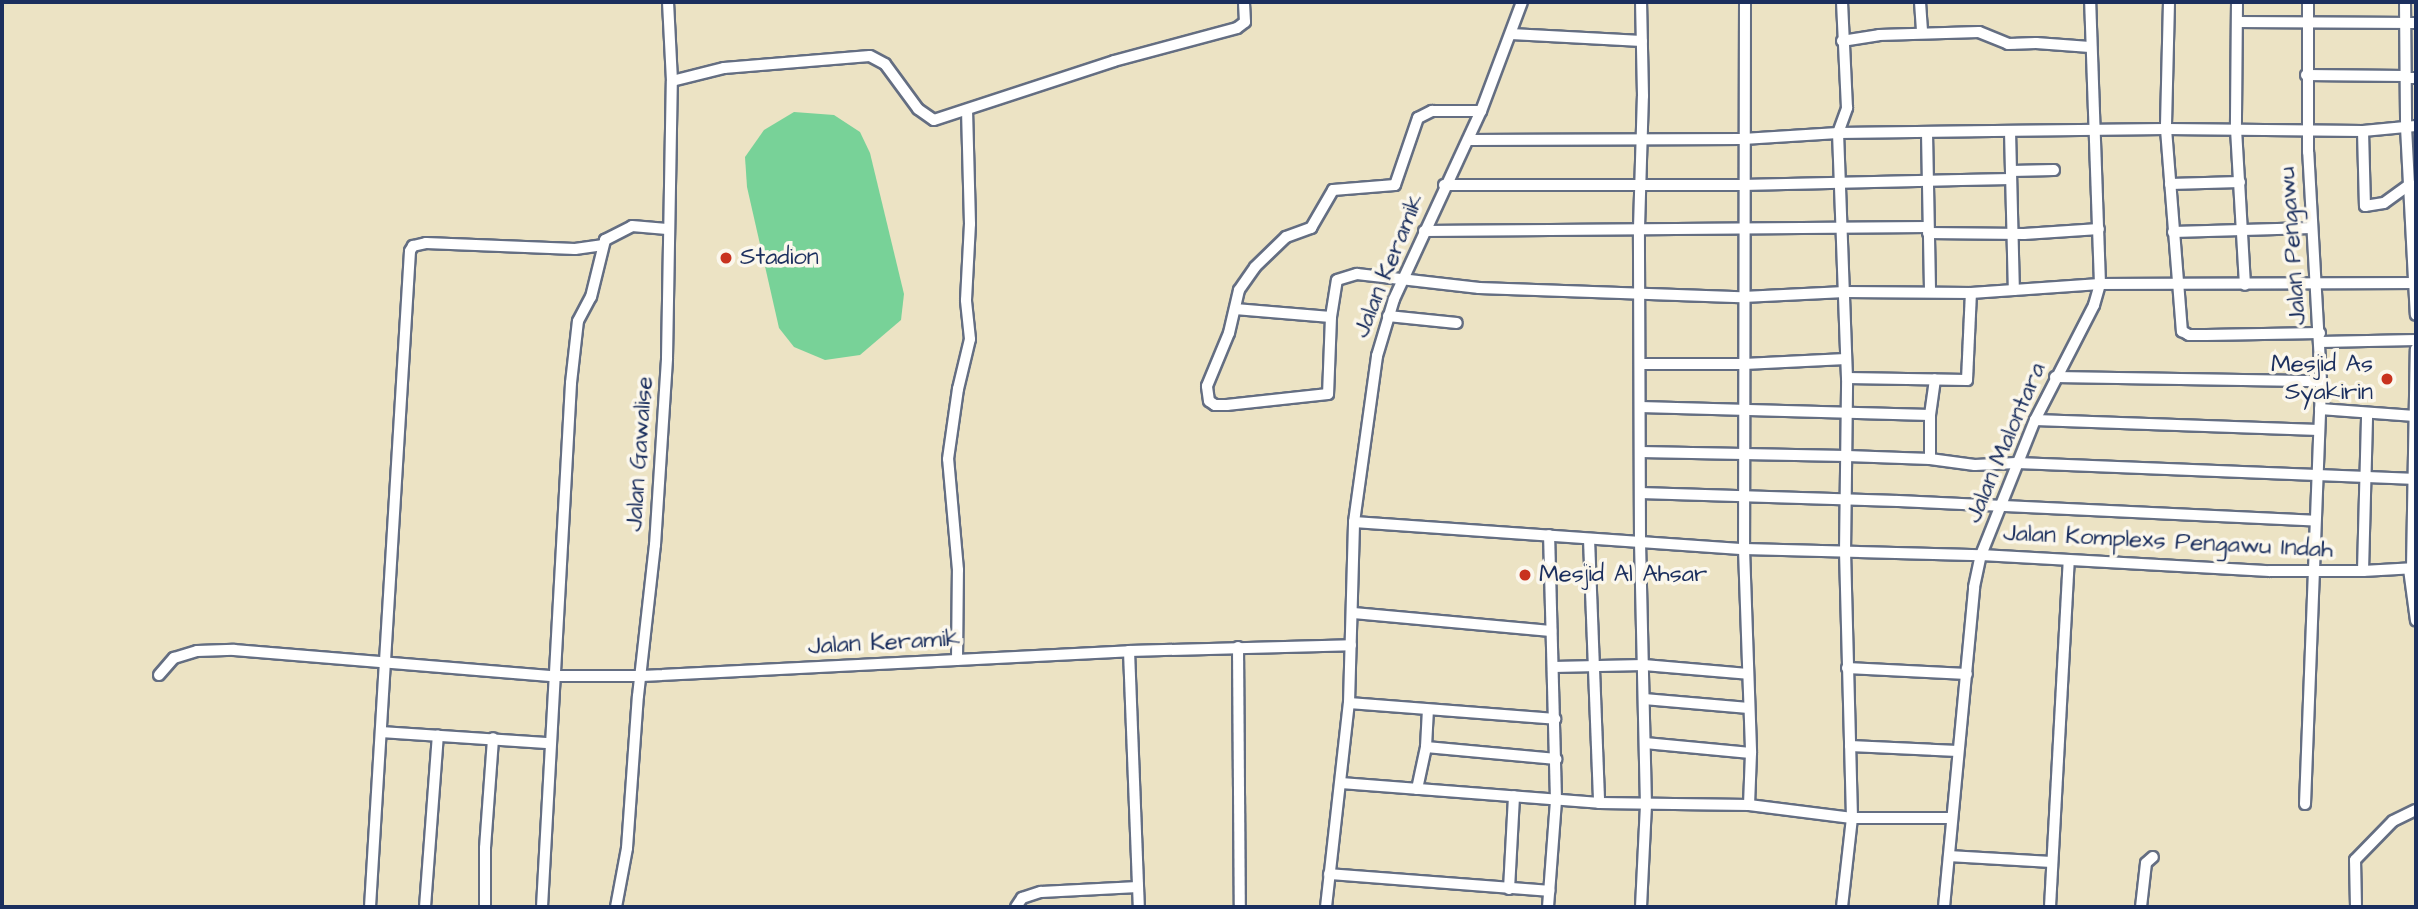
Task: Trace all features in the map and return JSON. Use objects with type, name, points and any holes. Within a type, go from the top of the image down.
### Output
[{"type":"street","name":"Jalan Gawalise","points":[[616,907],[627,848],[667,358],[667,229],[672,81],[668,2]]},
{"type":"street","points":[[672,81],[715,70],[758,64],[870,56],[885,64],[918,109],[932,119],[968,111],[1114,61],[1237,28],[1245,22],[1244,2]]},
{"type":"street","name":"Jalan Keramik","points":[[1326,907],[1349,703],[1354,522],[1373,376],[1388,316],[1403,278],[1444,185],[1481,111],[1522,2]]},
{"type":"street","points":[[1640,907],[1646,806],[1640,542],[1639,228],[1643,139],[1641,2]]},
{"type":"street","points":[[1745,2],[1742,185],[1744,549],[1751,753],[1749,805]]},
{"type":"street","points":[[1842,2],[1847,108],[1838,133],[1844,228],[1847,378],[1845,554],[1852,818],[1842,907]]},
{"type":"street","points":[[1920,2],[1922,33]]},
{"type":"street","name":"Jalan Malontara","points":[[1944,907],[1974,587],[1981,555],[2035,420],[2055,377],[2095,305],[2100,284],[2090,2]]},
{"type":"street","points":[[2169,2],[2166,129],[2177,285],[2184,334],[2416,340]]},
{"type":"street","points":[[2237,2],[2236,129],[2245,285]]},
{"type":"street","name":"Jalan Pengawu","points":[[2305,804],[2321,381],[2306,75],[2308,2]]},
{"type":"street","points":[[2405,2],[2416,315]]},
{"type":"street","points":[[2237,22],[2416,23]]},
{"type":"street","points":[[1842,41],[1922,33],[1979,32],[2008,44],[2090,47]]},
{"type":"street","points":[[1511,34],[1642,41]]},
{"type":"street","points":[[2306,75],[2409,77]]},
{"type":"street","points":[[957,660],[957,560],[948,460],[958,389],[970,339],[966,300],[970,224],[968,111]]},
{"type":"street","points":[[1481,111],[1432,111],[1418,118],[1395,185],[1337,189],[1329,193],[1311,228],[1286,236],[1245,277],[1229,333],[1207,386],[1207,397],[1215,405],[1328,394],[1331,317],[1337,280],[1357,274],[1479,288],[1743,297],[1845,292],[1971,293],[2100,284],[2416,283]]},
{"type":"street","name":"Jalan Pengawu","points":[[2308,130],[2363,131],[2411,127]]},
{"type":"street","points":[[1468,140],[1743,139],[1838,133],[2093,132],[2166,129],[2308,130]]},
{"type":"street","points":[[2010,131],[2014,290]]},
{"type":"street","points":[[2363,131],[2365,206],[2384,203],[2410,184]]},
{"type":"street","points":[[1927,133],[1930,292]]},
{"type":"street","points":[[1444,185],[1742,185],[1927,180],[2054,170]]},
{"type":"street","points":[[2170,184],[2240,181]]},
{"type":"street","points":[[541,907],[576,330],[591,298],[602,245],[611,234],[626,227],[667,229]]},
{"type":"street","points":[[1424,231],[1844,228],[2012,233],[2099,229]]},
{"type":"street","points":[[2173,232],[2312,228]]},
{"type":"street","points":[[370,907],[387,661],[395,469],[411,247],[426,243],[576,249],[602,245]]},
{"type":"street","points":[[1847,378],[1966,380],[1971,293]]},
{"type":"street","points":[[1236,309],[1331,317]]},
{"type":"street","points":[[1388,316],[1457,323]]},
{"type":"street","points":[[2416,349],[2412,479],[2416,621]]},
{"type":"street","points":[[1640,364],[1744,364],[1846,359]]},
{"type":"street","points":[[2055,377],[2321,381]]},
{"type":"street","points":[[1930,460],[1930,415],[1936,379]]},
{"type":"street","points":[[1640,407],[1930,415]]},
{"type":"street","points":[[2320,409],[2415,416]]},
{"type":"street","name":"Jalan Komplexs Pengawu Indah","points":[[2363,572],[2367,412]]},
{"type":"street","points":[[2035,420],[2319,430]]},
{"type":"street","points":[[1640,452],[1847,456],[1975,465],[2017,463],[2412,479]]},
{"type":"street","name":"Jalan Komplexs Pengawu Indah","points":[[1640,494],[2315,521]]},
{"type":"street","name":"Jalan Komplexs Pengawu Indah","points":[[1354,522],[1449,531],[1845,554],[1981,555],[2363,572],[2413,568]]},
{"type":"street","points":[[1548,907],[1556,800],[1549,535]]},
{"type":"street","points":[[1589,539],[1599,803]]},
{"type":"street","points":[[2050,907],[2069,561]]},
{"type":"street","points":[[1353,613],[1551,631]]},
{"type":"street","name":"Jalan Keramik","points":[[159,675],[174,658],[197,651],[234,650],[553,676],[642,676],[1129,651],[1351,645]]},
{"type":"street","points":[[1238,647],[1240,907]]},
{"type":"street","points":[[1129,651],[1139,907]]},
{"type":"street","points":[[1553,667],[1644,665],[1748,674]]},
{"type":"street","points":[[1847,668],[1967,674]]},
{"type":"street","points":[[1644,699],[1749,708]]},
{"type":"street","points":[[1349,703],[1555,719]]},
{"type":"street","points":[[1417,789],[1426,747],[1428,711]]},
{"type":"street","points":[[382,732],[550,743]]},
{"type":"street","points":[[425,907],[438,735]]},
{"type":"street","points":[[485,907],[485,848],[493,738]]},
{"type":"street","points":[[1645,743],[1751,753]]},
{"type":"street","points":[[1426,747],[1556,759]]},
{"type":"street","points":[[1850,747],[1958,751]]},
{"type":"street","points":[[1341,783],[1646,806],[1749,805],[1852,818],[1952,818]]},
{"type":"street","points":[[1509,889],[1514,796]]},
{"type":"street","points":[[2356,907],[2355,860],[2393,821],[2416,810]]},
{"type":"street","points":[[1949,856],[2051,862]]},
{"type":"street","points":[[2141,907],[2146,863],[2153,857]]},
{"type":"street","points":[[1329,874],[1412,878],[1440,884],[1549,891]]},
{"type":"street","points":[[1016,907],[1022,898],[1041,892],[1138,887]]},
{"type":"green space","points":[[794,112],[834,115],[860,132],[870,153],[904,294],[901,320],[860,355],[825,360],[794,347],[779,328],[747,187],[745,157],[764,130]]},
{"type":"place","name":"Stadion","points":[[726,258]]},
{"type":"place","name":"Mesjid As Syakirin","points":[[2387,379]]},
{"type":"place","name":"Mesjid Al Ahsar","points":[[1525,575]]}]
